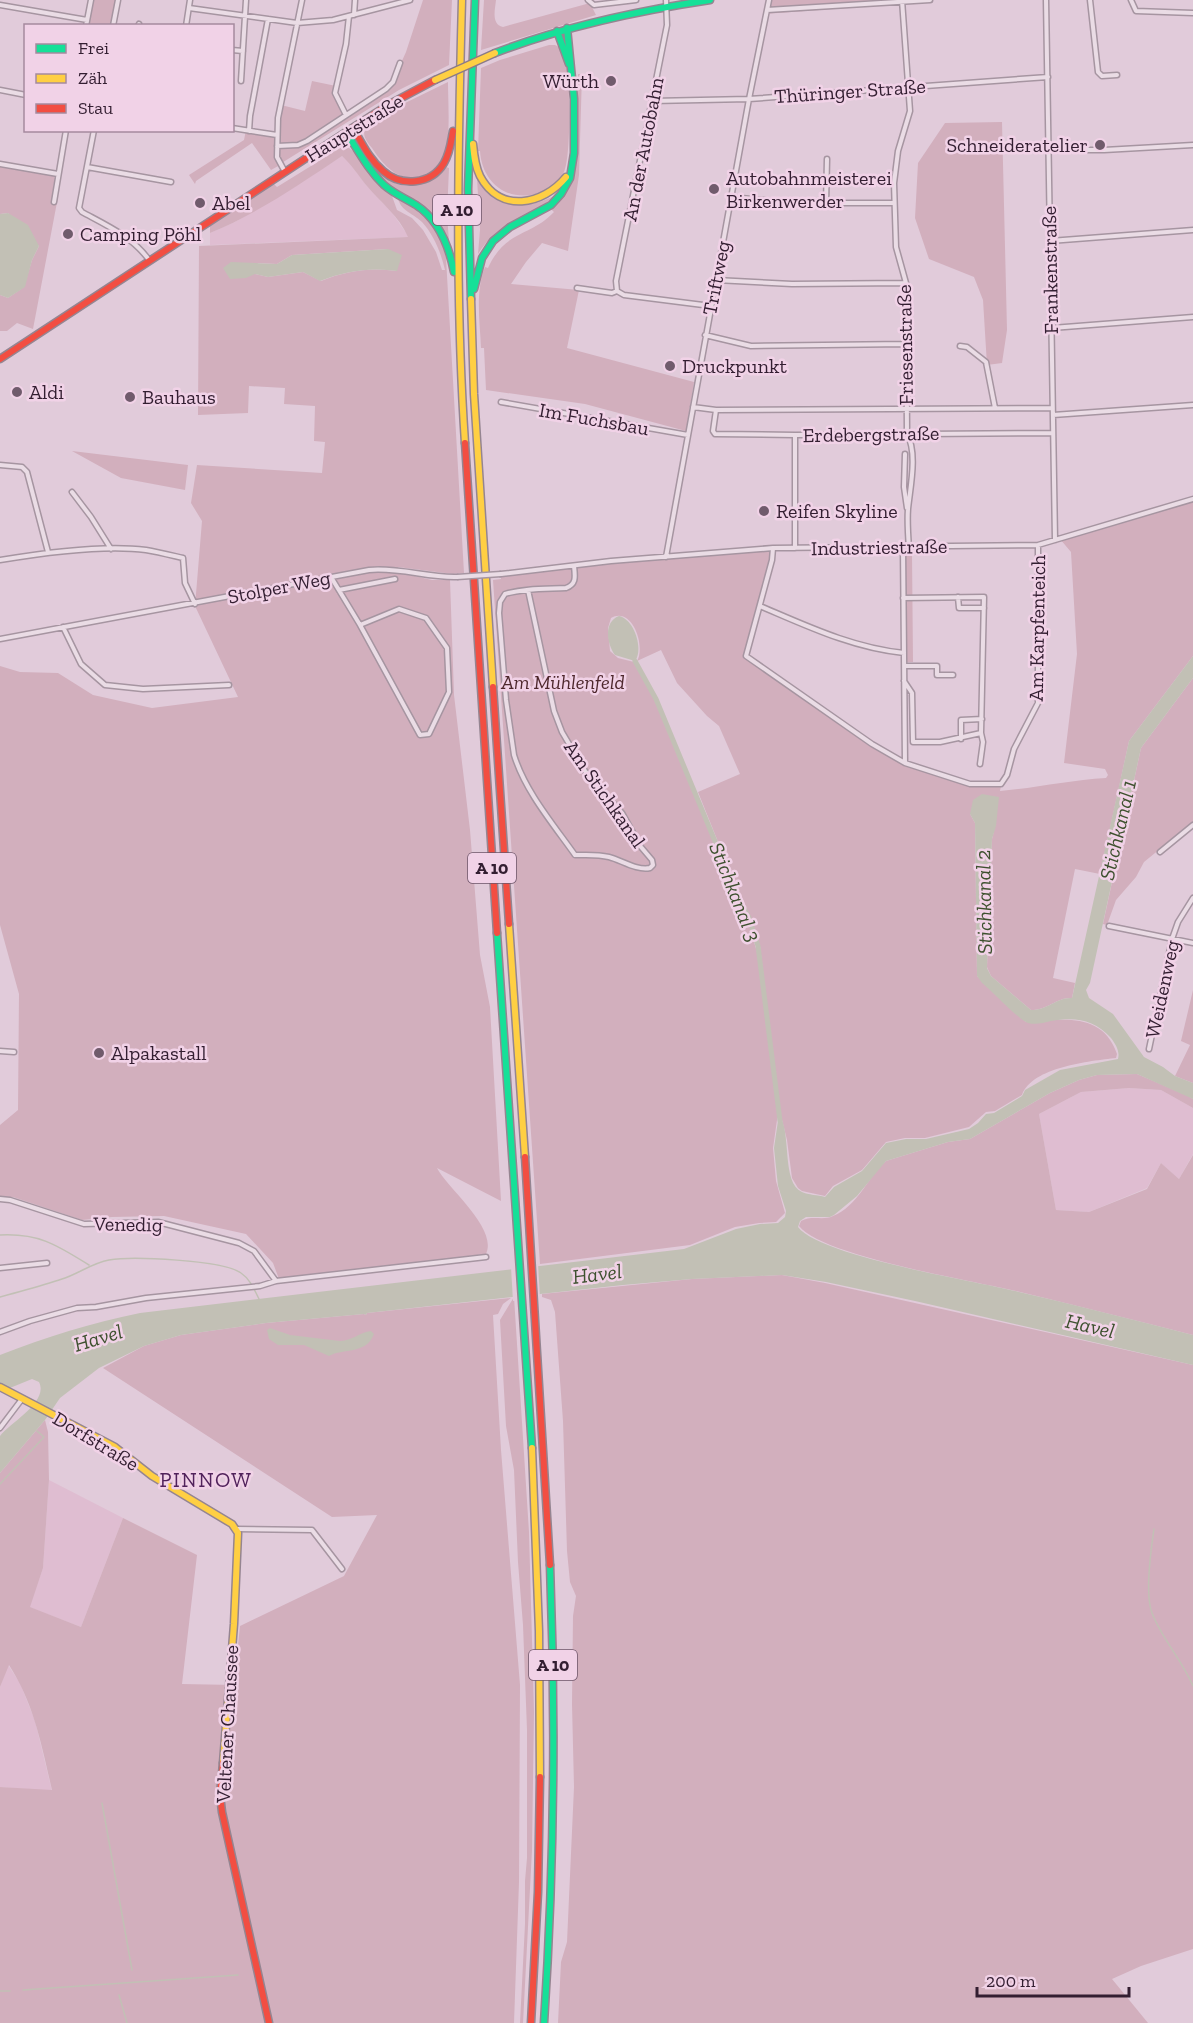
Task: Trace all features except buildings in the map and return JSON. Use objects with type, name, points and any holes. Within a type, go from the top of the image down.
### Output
[{"type":"main road","name":"A 10","points":[[462,0],[457,109],[458,312],[466,477],[535,1500],[541,1679],[539,1875],[531,2023]]},
{"type":"main road","name":"A 10","points":[[475,0],[468,189],[471,318],[486,604],[550,1564],[554,1691],[552,1837],[544,2023]]},
{"type":"main road","name":"Hauptstraße","points":[[0,358],[346,132],[435,80],[495,53],[567,28],[666,3],[710,0]]},
{"type":"main road","points":[[471,318],[477,270],[486,248],[505,229],[550,205],[563,190],[570,176],[574,153],[574,78],[567,28]]},
{"type":"main road","points":[[470,116],[476,167],[482,180],[496,194],[513,201],[530,202],[548,196],[558,187],[566,177],[571,162],[571,96],[569,65],[557,31]]},
{"type":"main road","points":[[353,128],[374,161],[385,172],[402,181],[417,182],[433,175],[445,162],[449,153],[457,109]]},
{"type":"main road","points":[[346,132],[380,182],[424,211],[437,225],[446,243],[453,268],[458,312]]},
{"type":"main road","points":[[0,1387],[22,1398]]},
{"type":"main road","name":"Dorfstraße","points":[[22,1398],[115,1447],[152,1476],[236,1528]]},
{"type":"main road","name":"Veltener Chaussee","points":[[236,1528],[238,1533],[234,1624],[220,1795],[269,2023]]},
{"type":"street","points":[[0,5],[86,23],[91,0]]},
{"type":"street","points":[[113,24],[118,0]]},
{"type":"street","points":[[186,24],[190,0]]},
{"type":"street","points":[[241,81],[246,0]]},
{"type":"street","points":[[285,172],[277,160],[277,135],[281,102],[302,0]]},
{"type":"street","points":[[346,115],[335,92],[355,0]]},
{"type":"street","points":[[189,8],[297,23],[326,22],[410,0]]},
{"type":"street","points":[[588,0],[594,5],[636,0]]},
{"type":"street","name":"Triftweg","points":[[666,557],[748,99],[769,0]]},
{"type":"street","points":[[767,10],[930,0]]},
{"type":"street","name":"Frankenstraße","points":[[1046,0],[1055,540]]},
{"type":"street","points":[[1090,0],[1098,72],[1102,76],[1117,75]]},
{"type":"street","points":[[1131,0],[1136,11],[1193,13]]},
{"type":"street","name":"Friesenstraße","points":[[902,1],[910,111],[897,151],[894,203],[896,246],[906,283],[907,434],[911,441],[912,487],[908,512],[903,598],[905,763]]},
{"type":"street","name":"An der Autobahn","points":[[617,291],[616,281],[667,26],[666,3]]},
{"type":"street","points":[[249,130],[268,19]]},
{"type":"street","points":[[234,51],[243,51]]},
{"type":"street","name":"Hauptstraße","points":[[277,146],[304,143],[346,115],[391,84],[400,63]]},
{"type":"street","name":"Thüringer Straße","points":[[652,101],[748,99],[1048,77]]},
{"type":"street","points":[[0,90],[24,94]]},
{"type":"street","points":[[234,128],[277,135]]},
{"type":"street","points":[[54,202],[66,132]]},
{"type":"street","points":[[94,132],[80,208],[82,212],[117,231],[150,260]]},
{"type":"street","points":[[1048,150],[1193,146]]},
{"type":"street","points":[[826,159],[826,204]]},
{"type":"street","points":[[0,164],[58,174]]},
{"type":"street","points":[[87,167],[171,182]]},
{"type":"street","points":[[731,197],[826,204],[894,203]]},
{"type":"street","points":[[1050,241],[1193,230]]},
{"type":"street","points":[[716,280],[792,284],[906,283]]},
{"type":"street","points":[[577,288],[612,293],[617,291],[630,296],[711,306]]},
{"type":"street","points":[[1052,328],[1193,317]]},
{"type":"street","points":[[705,335],[751,346],[906,344]]},
{"type":"street","points":[[960,346],[967,347],[986,362],[994,408]]},
{"type":"street","name":"Im Fuchsbau","points":[[501,402],[688,435]]},
{"type":"street","points":[[1053,415],[1193,405]]},
{"type":"street","name":"Erdebergstraße","points":[[693,407],[716,410],[1052,408]]},
{"type":"street","name":"Erdebergstraße","points":[[716,410],[713,431],[715,434],[1053,433]]},
{"type":"street","points":[[795,435],[795,548]]},
{"type":"street","name":"Friesenstraße","points":[[905,454],[904,487],[908,512]]},
{"type":"street","points":[[0,465],[22,467],[27,472],[48,552]]},
{"type":"street","points":[[72,492],[111,549]]},
{"type":"street","name":"Industriestraße","points":[[560,568],[773,548],[906,548],[1038,544],[1193,499]]},
{"type":"street","name":"Am Karpfenteich","points":[[905,763],[970,784],[1001,784],[1007,775],[1014,749],[1038,703],[1038,544]]},
{"type":"street","points":[[773,548],[772,560],[746,656],[872,744],[905,763]]},
{"type":"street","points":[[0,560],[48,552],[111,549],[144,550],[183,558],[186,583],[195,604]]},
{"type":"street","name":"Am Stichkanal","points":[[528,590],[559,726],[585,771],[627,820],[641,847],[652,860],[653,865],[650,868],[643,869],[610,857],[593,854],[575,855],[532,793],[517,765],[511,741],[506,700],[499,608],[505,594],[528,590],[570,587],[575,580],[574,566]]},
{"type":"street","name":"Stolper Weg","points":[[0,639],[378,569],[397,570],[430,577],[458,577],[560,568]]},
{"type":"street","points":[[331,577],[420,735],[429,735],[448,692],[447,648],[426,618],[399,609],[360,625]]},
{"type":"street","points":[[339,590],[395,579]]},
{"type":"street","points":[[958,597],[958,608],[984,608]]},
{"type":"street","points":[[903,598],[984,597],[981,733],[983,742],[980,764]]},
{"type":"street","points":[[760,606],[834,637],[904,653]]},
{"type":"street","points":[[63,627],[81,664],[105,685],[143,689],[230,685]]},
{"type":"street","points":[[904,666],[937,666],[937,675],[953,675]]},
{"type":"street","points":[[904,681],[912,693],[913,742],[940,742],[981,733]]},
{"type":"street","points":[[962,739],[961,720],[982,719]]},
{"type":"street","points":[[1160,852],[1193,825]]},
{"type":"street","name":"Weidenweg","points":[[1149,1050],[1172,939],[1178,922],[1193,898]]},
{"type":"street","points":[[1109,926],[1193,943]]},
{"type":"street","points":[[0,1051],[14,1052]]},
{"type":"street","name":"Venedig","points":[[0,1199],[10,1200],[84,1224],[158,1222],[239,1243],[254,1251],[276,1281]]},
{"type":"street","points":[[0,1332],[78,1308],[146,1298],[247,1288],[276,1281],[486,1257]]},
{"type":"street","points":[[0,1268],[47,1263]]},
{"type":"street","points":[[0,1428],[22,1398]]},
{"type":"street","points":[[236,1528],[312,1530],[342,1569]]},
{"type":"shaded area","points":[[342,156],[393,214],[409,237],[210,245],[210,233],[235,222]]},
{"type":"shaded area","points":[[1129,1088],[1161,1090],[1193,1108],[1193,1154],[1179,1179],[1161,1163],[1147,1188],[1089,1212],[1056,1210],[1039,1114],[1081,1092]]},
{"type":"shaded area","points":[[49,1480],[123,1518],[81,1627],[29,1607],[43,1568]]},
{"type":"shaded area","points":[[8,1665],[20,1683],[35,1721],[52,1791],[0,1787],[0,1687]]},
{"type":"green space","points":[[92,0],[116,0],[111,24],[87,24]]},
{"type":"green space","points":[[423,0],[452,0],[449,65],[399,90],[280,164],[277,146],[298,146],[391,85],[406,52]]},
{"type":"green space","points":[[484,0],[496,0],[495,20],[503,27],[590,3],[596,15],[481,50]]},
{"type":"green space","points":[[767,0],[901,0],[902,4],[764,14]]},
{"type":"green space","points":[[549,45],[559,47],[567,69],[569,122],[568,152],[564,172],[551,188],[541,195],[539,193],[517,195],[507,193],[491,181],[482,162],[480,151],[478,151],[481,68]]},
{"type":"green space","points":[[578,74],[582,74],[579,175],[568,251],[542,243],[511,284],[579,290],[567,348],[694,382],[686,431],[585,404],[486,390],[484,348],[481,348],[479,317],[482,276],[485,267],[488,268],[502,246],[545,220],[554,212],[551,209],[567,191]]},
{"type":"green space","points":[[312,81],[336,86],[335,91],[346,115],[300,143],[277,145],[281,105],[305,111]]},
{"type":"green space","points":[[448,82],[448,131],[443,159],[433,170],[419,177],[403,177],[395,173],[367,141],[364,134],[365,128],[401,105]]},
{"type":"green space","points":[[1002,122],[1007,330],[1002,363],[987,365],[983,300],[974,277],[929,259],[915,218],[918,163],[945,123]]},
{"type":"green space","points":[[246,130],[276,135],[280,165],[271,170],[252,143],[196,181],[195,184],[189,175],[244,140]]},
{"type":"green space","points":[[345,145],[357,154],[376,182],[392,196],[397,210],[412,218],[423,230],[436,252],[442,270],[445,270],[441,257],[430,233],[422,222],[402,207],[398,199],[416,210],[430,223],[440,239],[446,258],[464,573],[453,574],[398,567],[397,572],[432,580],[450,580],[454,695],[470,830],[480,955],[490,1007],[501,1201],[437,1168],[479,1221],[488,1244],[486,1254],[279,1279],[273,1263],[246,1234],[164,1216],[82,1220],[13,1197],[0,1197],[0,1125],[18,1110],[19,994],[0,925],[0,666],[20,672],[58,673],[93,695],[152,708],[238,697],[195,606],[202,521],[191,503],[197,465],[322,473],[325,442],[314,441],[315,406],[284,404],[285,388],[249,386],[248,413],[198,415],[199,246],[408,237],[395,216],[342,156],[261,208],[210,233],[210,224],[216,219],[274,184],[277,187]],"holes":[[[388,249],[397,271],[378,269],[358,271],[321,281],[303,272],[268,277],[255,274],[258,263],[277,264],[292,255]]]},
{"type":"green space","points":[[0,165],[55,176],[52,196],[58,197],[33,329],[17,323],[7,331],[0,331],[0,295],[8,298],[24,287],[39,246],[8,213],[0,214]]},
{"type":"green space","points":[[446,167],[449,168],[447,215],[449,241],[442,227],[424,207],[393,187],[374,168],[392,182],[410,186],[428,181]]},
{"type":"green space","points":[[477,178],[493,196],[511,204],[532,204],[554,196],[534,211],[496,233],[478,254],[480,230]]},
{"type":"green space","points":[[72,451],[188,465],[185,490],[121,478]]},
{"type":"green space","name":"Am Mühlenfeld","points":[[1193,501],[1193,656],[1129,741],[1100,874],[1075,869],[1053,978],[1075,983],[1072,998],[1062,999],[1031,1010],[991,976],[987,967],[992,839],[996,823],[970,814],[975,823],[977,976],[1026,1022],[1067,1020],[1091,1024],[1110,1040],[1117,1054],[1116,1058],[1077,1064],[1049,1072],[1028,1085],[1022,1095],[995,1111],[986,1112],[969,1127],[925,1138],[905,1138],[886,1142],[862,1170],[833,1186],[825,1196],[802,1191],[792,1178],[787,1140],[780,1112],[760,946],[751,918],[741,899],[698,792],[740,774],[719,726],[677,683],[661,650],[637,661],[640,646],[631,622],[619,616],[611,618],[608,628],[610,651],[618,658],[634,662],[654,699],[747,918],[759,959],[778,1113],[773,1148],[776,1181],[785,1213],[776,1222],[735,1227],[690,1245],[540,1264],[493,580],[501,579],[501,576],[594,564],[770,551],[747,642],[747,659],[871,745],[905,765],[969,785],[1001,786],[1000,791],[1013,790],[1106,778],[1108,775],[1105,769],[1064,763],[1077,654],[1071,552],[1060,539]]},
{"type":"green space","points":[[905,554],[912,554],[913,662],[905,662]]},
{"type":"green space","points":[[1193,678],[1193,822],[1144,862],[1136,877],[1116,900],[1107,925],[1103,924],[1141,748]]},
{"type":"green space","points":[[1193,990],[1193,1083],[1175,1076],[1190,1045],[1181,1041]]},
{"type":"green space","points":[[1137,1074],[1193,1099],[1193,1108],[1161,1090],[1129,1088],[1081,1092],[1039,1114],[1056,1210],[1089,1212],[1147,1189],[1161,1163],[1179,1179],[1193,1155],[1193,1335],[867,1257],[813,1237],[799,1226],[805,1219],[829,1217],[849,1206],[886,1161],[948,1142],[970,1139],[1050,1093],[1079,1080],[1097,1075]]},
{"type":"green space","points":[[782,1275],[1193,1365],[1193,1949],[1141,1966],[1112,1979],[1148,2023],[558,2023],[561,1962],[567,1942],[574,1787],[572,1704],[573,1616],[576,1596],[570,1582],[567,1551],[563,1421],[555,1312],[551,1300],[542,1297],[542,1294],[692,1279]]},
{"type":"green space","points":[[514,1297],[529,1532],[534,1712],[532,1850],[523,2023],[520,2023],[527,1858],[527,1730],[514,1470],[506,1426],[500,1320]]},
{"type":"green space","points":[[511,1298],[503,1304],[498,1314],[493,1315],[501,1450],[520,1685],[519,1882],[514,2023],[0,2023],[0,1787],[52,1790],[31,1710],[9,1665],[0,1687],[0,1473],[45,1420],[48,1432],[49,1480],[43,1568],[30,1607],[81,1627],[123,1518],[197,1555],[182,1684],[234,1685],[240,1626],[344,1576],[377,1515],[332,1517],[103,1368],[144,1346],[181,1335],[266,1323],[366,1315],[367,1313]]},
{"type":"water","points":[[8,213],[28,225],[39,246],[32,260],[25,287],[8,298],[0,295],[0,214]]},
{"type":"water","points":[[388,249],[402,255],[397,271],[378,269],[358,271],[320,281],[303,272],[268,277],[255,274],[246,278],[230,279],[223,268],[231,262],[277,264],[292,255]]},
{"type":"water","points":[[619,616],[629,623],[636,635],[638,656],[635,661],[615,655],[610,645],[608,634],[610,623]]},
{"type":"water","points":[[1193,656],[1193,678],[1141,748],[1090,983],[1086,990],[1089,998],[1113,1014],[1144,1057],[1175,1076],[1193,1083],[1193,1099],[1137,1074],[1097,1075],[1079,1080],[1050,1093],[970,1139],[948,1142],[886,1161],[857,1196],[834,1215],[806,1217],[800,1221],[798,1227],[812,1238],[865,1257],[1037,1296],[1193,1335],[1193,1365],[915,1301],[782,1275],[623,1285],[367,1313],[366,1315],[266,1323],[181,1335],[144,1346],[99,1368],[60,1398],[45,1420],[0,1473],[0,1436],[34,1404],[41,1389],[39,1382],[32,1379],[0,1392],[0,1355],[17,1348],[86,1326],[140,1313],[684,1249],[736,1229],[778,1223],[785,1217],[786,1211],[778,1186],[774,1148],[779,1114],[783,1122],[791,1179],[802,1192],[825,1197],[834,1187],[862,1171],[886,1143],[906,1139],[926,1139],[969,1129],[986,1114],[994,1113],[1022,1096],[1025,1090],[1060,1070],[1118,1059],[1118,1051],[1111,1038],[1098,1027],[1076,1020],[1028,1023],[1012,1011],[977,976],[975,823],[970,814],[973,800],[982,794],[999,797],[996,826],[992,839],[987,968],[991,976],[1031,1010],[1062,999],[1072,998],[1129,741]]},
{"type":"water","points":[[270,1328],[290,1335],[340,1341],[371,1331],[374,1334],[366,1345],[360,1348],[329,1356],[304,1345],[278,1345],[269,1339],[267,1330]]},
{"type":"pier","points":[[538,1264],[540,1298],[513,1301],[511,1267]]},
{"type":"waterway","name":"Stichkanal 3","points":[[635,661],[656,699],[749,918],[758,946],[780,1121]]},
{"type":"waterway","points":[[0,1235],[37,1238],[89,1265]]},
{"type":"waterway","points":[[0,1297],[62,1279],[103,1261],[137,1259],[197,1262],[231,1269],[247,1278],[259,1299]]},
{"type":"waterway","points":[[0,1484],[44,1437],[37,1431]]},
{"type":"waterway","points":[[1154,1529],[1149,1572],[1150,1605],[1156,1623],[1193,1686]]},
{"type":"waterway","points":[[102,1803],[132,1970]]},
{"type":"waterway","points":[[23,1990],[238,1975]]},
{"type":"waterway","points":[[0,1991],[10,1991]]},
{"type":"waterway","points":[[119,1995],[127,2023]]},
{"type":"traffic: fast","points":[[471,299],[468,189],[475,0]]},
{"type":"traffic: fast","points":[[495,53],[521,43],[601,20],[710,0]]},
{"type":"traffic: fast","points":[[474,289],[482,258],[493,241],[510,227],[551,205],[561,194],[570,178],[574,153],[574,99],[567,28]]},
{"type":"traffic: fast","points":[[557,31],[569,64]]},
{"type":"traffic: fast","points":[[346,132],[378,179],[431,218],[446,243],[454,272]]},
{"type":"traffic: fast","points":[[497,933],[532,1448]]},
{"type":"traffic: fast","points":[[544,2023],[553,1794],[550,1565]]},
{"type":"traffic: slow","points":[[462,0],[459,277],[465,443]]},
{"type":"traffic: slow","points":[[435,80],[495,53]]},
{"type":"traffic: slow","points":[[473,144],[480,176],[488,188],[510,200],[534,199],[557,187],[566,177]]},
{"type":"traffic: slow","points":[[471,299],[474,394],[493,687]]},
{"type":"traffic: slow","points":[[509,924],[525,1157]]},
{"type":"traffic: slow","points":[[0,1387],[115,1447],[152,1476],[232,1524],[238,1533],[234,1624],[223,1763]]},
{"type":"traffic: slow","points":[[532,1448],[539,1631],[540,1777]]},
{"type":"traffic: jam","points":[[346,132],[388,105],[435,80]]},
{"type":"traffic: jam","points":[[353,128],[366,151],[383,171],[398,180],[407,181],[424,179],[432,176],[438,170],[448,155],[453,131]]},
{"type":"traffic: jam","points":[[0,359],[346,132]]},
{"type":"traffic: jam","points":[[465,443],[497,933]]},
{"type":"traffic: jam","points":[[493,687],[509,924]]},
{"type":"traffic: jam","points":[[525,1157],[550,1565]]},
{"type":"traffic: jam","points":[[223,1763],[220,1795],[222,1812],[269,2023]]},
{"type":"traffic: jam","points":[[531,2023],[538,1892],[540,1777]]},
{"type":"place","name":"Würth","points":[[611,81]]},
{"type":"place","name":"Schneideratelier","points":[[1100,145]]},
{"type":"place","name":"Autobahnmeisterei Birkenwerder","points":[[714,189]]},
{"type":"place","name":"Abel","points":[[200,203]]},
{"type":"place","name":"Camping Pöhl","points":[[68,234]]},
{"type":"place","name":"Druckpunkt","points":[[670,366]]},
{"type":"place","name":"Aldi","points":[[17,392]]},
{"type":"place","name":"Bauhaus","points":[[130,397]]},
{"type":"place","name":"Reifen Skyline","points":[[764,511]]},
{"type":"place","name":"Alpakastall","points":[[99,1053]]},
{"type":"district","name":"PINNOW","points":[[206,1480]]},
{"type":"water label","name":"Stichkanal 1","points":[[1118,830]]},
{"type":"water label","name":"Stichkanal 2","points":[[984,902]]},
{"type":"water label","name":"Havel","points":[[597,1274]]},
{"type":"water label","name":"Havel","points":[[1090,1326]]},
{"type":"water label","name":"Havel","points":[[98,1338]]}]
